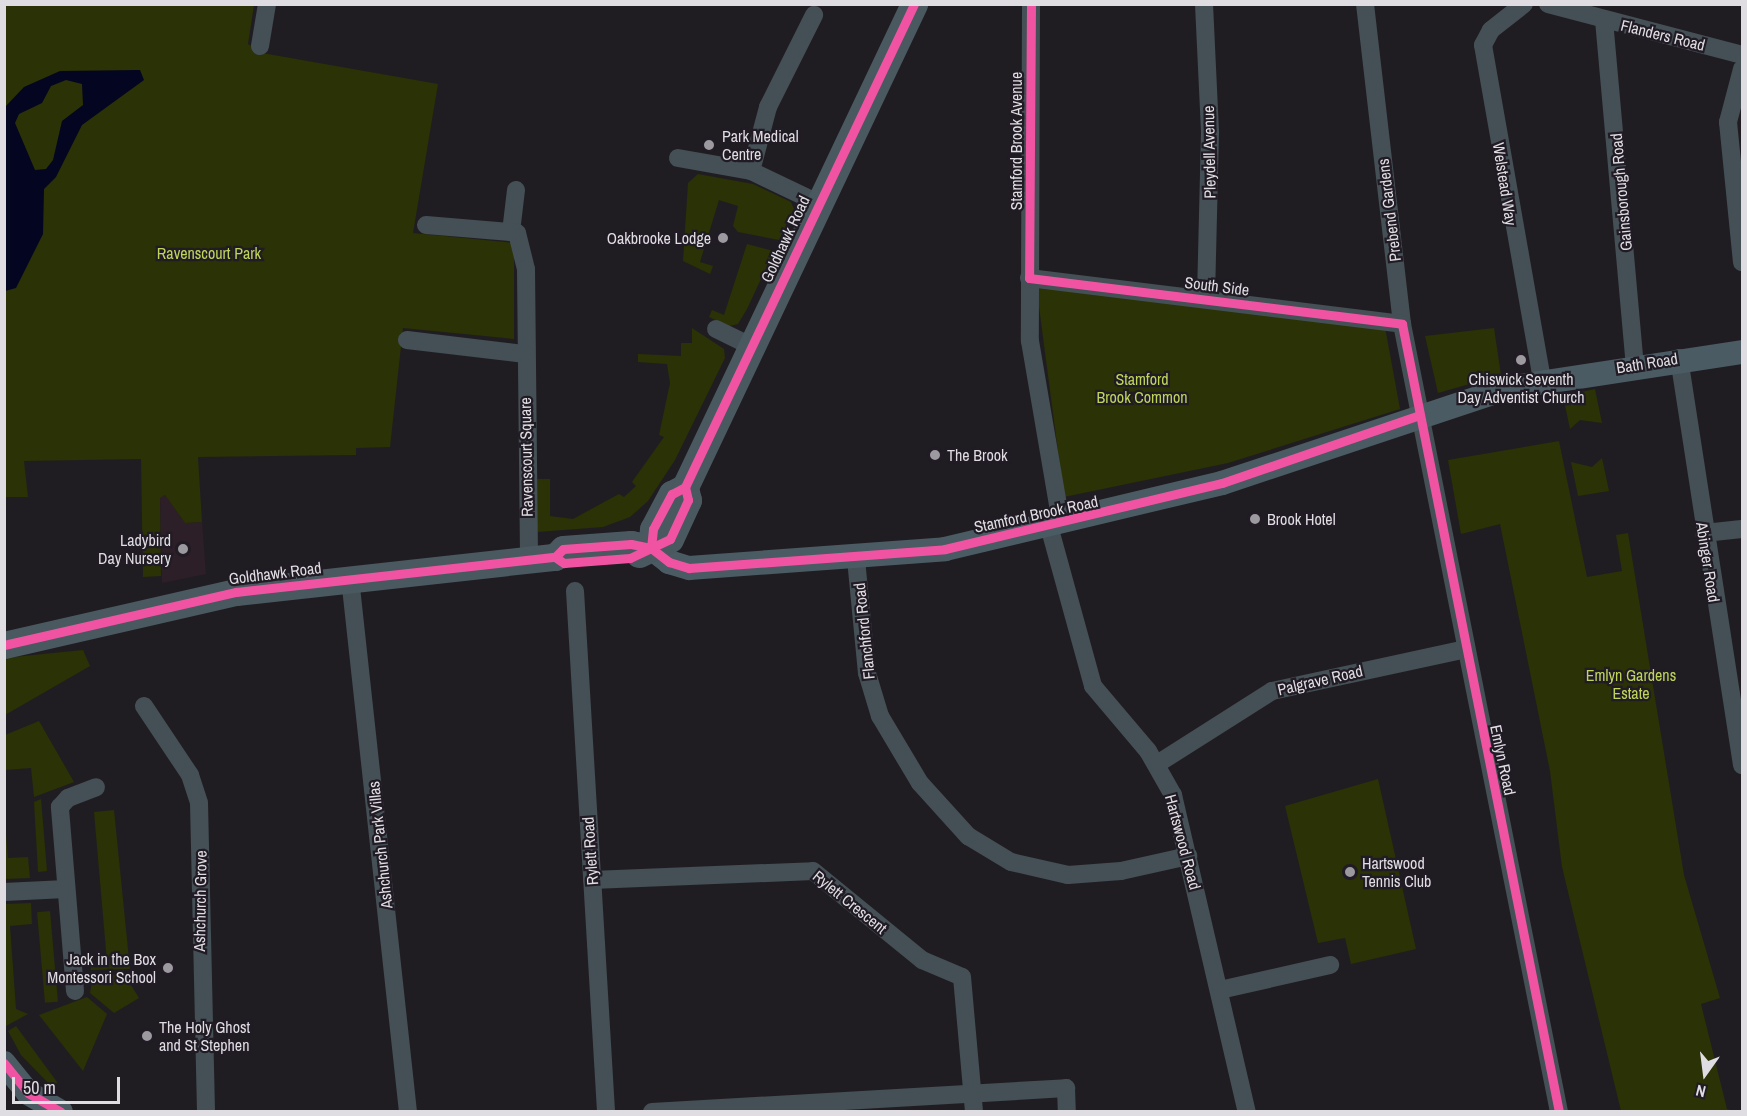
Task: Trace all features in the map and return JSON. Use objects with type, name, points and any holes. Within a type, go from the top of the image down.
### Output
[{"type":"main road","name":"Goldhawk Road","points":[[6,642],[97,628],[212,596],[350,578],[542,558],[563,549],[631,544],[651,548],[653,529],[672,494],[684,487],[914,4]]},
{"type":"main road","name":"Bath Road","points":[[1547,380],[1679,358],[1743,352]]},
{"type":"main road","name":"Stamford Brook Road","points":[[651,548],[669,562],[689,568],[856,559],[945,549],[1055,525],[1300,459],[1420,415],[1547,380]]},
{"type":"main road","points":[[4,1063],[28,1093],[61,1112]]},
{"type":"street","points":[[260,46],[267,4]]},
{"type":"street","name":"Stamford Brook Avenue","points":[[1030,4],[1030,341],[1055,525]]},
{"type":"street","name":"Pleydell Avenue","points":[[1204,4],[1210,133],[1206,299]]},
{"type":"street","name":"Prebend Gardens","points":[[1365,4],[1402,324],[1420,415]]},
{"type":"street","name":"Welstead Way","points":[[1524,4],[1491,30],[1483,45],[1547,380]]},
{"type":"street","name":"Flanders Road","points":[[1548,4],[1743,55]]},
{"type":"street","points":[[751,171],[768,107],[814,15]]},
{"type":"street","name":"Gainsborough Road","points":[[1604,20],[1635,365]]},
{"type":"street","points":[[1743,69],[1728,122],[1743,262]]},
{"type":"street","points":[[678,158],[751,171],[818,203]]},
{"type":"street","points":[[426,225],[511,232],[516,190]]},
{"type":"street","name":"Ravenscourt Square","points":[[511,232],[517,233],[526,269],[525,354],[531,458],[542,558]]},
{"type":"street","name":"South Side","points":[[1029,278],[1402,324]]},
{"type":"street","points":[[716,328],[751,346]]},
{"type":"street","points":[[407,340],[525,354]]},
{"type":"street","name":"Abinger Road","points":[[1679,358],[1704,533],[1743,765]]},
{"type":"street","name":"Emlyn Road","points":[[1420,415],[1559,1112]]},
{"type":"street","name":"Hartswood Road","points":[[1055,525],[1093,686],[1157,764],[1173,795],[1247,1112]]},
{"type":"street","points":[[1704,533],[1743,529]]},
{"type":"street","name":"Flanchford Road","points":[[856,559],[867,673],[880,716],[920,783],[968,836],[1011,862],[1068,875],[1121,871],[1188,856]]},
{"type":"street","name":"Ashchurch Park Villas","points":[[350,578],[408,1112]]},
{"type":"street","name":"Rylett Road","points":[[575,591],[606,1112]]},
{"type":"street","name":"Palgrave Road","points":[[1157,764],[1272,691],[1466,649]]},
{"type":"street","name":"Ashchurch Grove","points":[[144,706],[190,775],[199,802],[206,1112]]},
{"type":"street","points":[[75,992],[60,807],[96,787]]},
{"type":"street","name":"Rylett Crescent","points":[[592,880],[813,871],[922,960],[962,977],[973,1103]]},
{"type":"street","points":[[4,892],[66,889]]},
{"type":"street","points":[[1220,990],[1330,965]]},
{"type":"street","points":[[652,1112],[973,1103],[1066,1088],[1067,1112]]},
{"type":"shaded area","name":"Ladybird Day Nursery","points":[[165,495],[185,523],[202,522],[206,574],[162,583],[160,497]]},
{"type":"green space","name":"Ravenscourt Park","points":[[5,5],[254,5],[248,44],[262,53],[438,84],[413,233],[514,243],[514,339],[403,328],[390,447],[356,448],[356,455],[198,457],[202,522],[185,523],[165,495],[160,498],[161,576],[143,577],[141,459],[24,461],[28,497],[5,497]]},
{"type":"green space","points":[[698,174],[753,184],[791,202],[794,209],[779,240],[738,232],[733,226],[738,206],[719,200],[700,262],[713,266],[710,274],[683,261],[688,183]]},
{"type":"green space","points":[[747,244],[774,251],[738,324],[729,326],[709,317],[712,310],[724,315]]},
{"type":"green space","name":"Stamford Brook Common","points":[[1036,284],[1385,327],[1400,409],[1228,463],[1064,497]]},
{"type":"green space","points":[[692,328],[724,349],[725,358],[675,460],[648,501],[630,517],[603,527],[537,532],[537,479],[550,479],[550,516],[573,519],[619,494],[624,497],[636,486],[632,482],[664,437],[659,435],[670,383],[667,364],[638,362],[638,354],[681,356],[681,343],[692,343]]},
{"type":"green space","points":[[1494,328],[1501,375],[1438,393],[1425,336]]},
{"type":"green space","points":[[1595,389],[1602,423],[1580,420],[1570,429],[1563,396]]},
{"type":"green space","name":"Emlyn Gardens Estate","points":[[1559,441],[1587,577],[1622,571],[1616,535],[1628,533],[1684,875],[1720,998],[1701,1004],[1727,1109],[1734,1111],[1621,1111],[1562,867],[1550,771],[1500,524],[1461,534],[1448,460]]},
{"type":"green space","points":[[1602,458],[1609,491],[1578,496],[1571,462],[1592,467]]},
{"type":"green space","points":[[83,650],[90,666],[5,715],[4,658]]},
{"type":"green space","points":[[39,721],[74,782],[34,797],[31,768],[5,770],[5,735]]},
{"type":"green space","name":"Hartswood Tennis Club","points":[[1378,779],[1416,949],[1351,964],[1345,938],[1318,943],[1285,806]]},
{"type":"green space","points":[[41,799],[47,871],[38,872],[34,802]]},
{"type":"green space","points":[[4,810],[8,858],[28,857],[30,878],[5,879]]},
{"type":"green space","points":[[114,810],[130,969],[91,970],[90,964],[107,962],[94,812]]},
{"type":"green space","points":[[31,903],[32,924],[10,926],[16,1009],[28,1014],[6,1026],[5,904]]},
{"type":"green space","points":[[50,911],[58,1002],[45,1003],[37,912]]},
{"type":"green space","points":[[124,974],[139,998],[114,1013],[90,993],[93,976]]},
{"type":"green space","points":[[87,997],[107,1014],[83,1071],[39,1015]]},
{"type":"green space","points":[[16,1026],[57,1082],[54,1089],[21,1055],[8,1031]]},
{"type":"water","points":[[140,70],[144,80],[82,125],[56,177],[44,189],[43,234],[16,288],[5,291],[5,107],[24,87],[60,71]],"holes":[[[66,80],[82,84],[83,105],[62,121],[53,160],[46,169],[35,170],[15,123],[19,114],[42,103],[51,86]]]},
{"type":"cycle path","points":[[651,548],[653,529],[672,494],[685,487],[914,4]]},
{"type":"cycle path","points":[[1031,4],[1029,278],[1402,324],[1559,1112]]},
{"type":"cycle path","points":[[651,548],[669,562],[689,568],[945,549],[1222,483],[1420,415]]},
{"type":"cycle path","points":[[555,557],[564,563],[630,558],[670,539],[688,500],[685,487]]},
{"type":"cycle path","points":[[4,645],[236,592],[555,557],[563,549],[631,544],[651,548]]},
{"type":"cycle path","points":[[4,1063],[28,1093],[61,1112]]},
{"type":"place","name":"Park Medical Centre","points":[[709,145]]},
{"type":"place","name":"Oakbrooke Lodge","points":[[723,238]]},
{"type":"place","name":"Chiswick Seventh Day Adventist Church","points":[[1521,360]]},
{"type":"place","name":"The Brook","points":[[935,455]]},
{"type":"place","name":"Brook Hotel","points":[[1255,519]]},
{"type":"place","name":"Ladybird Day Nursery","points":[[183,549]]},
{"type":"place","name":"Hartswood Tennis Club","points":[[1350,872]]},
{"type":"place","name":"Jack in the Box Montessori School","points":[[168,968]]},
{"type":"place","name":"The Holy Ghost and St Stephen","points":[[147,1036]]}]
